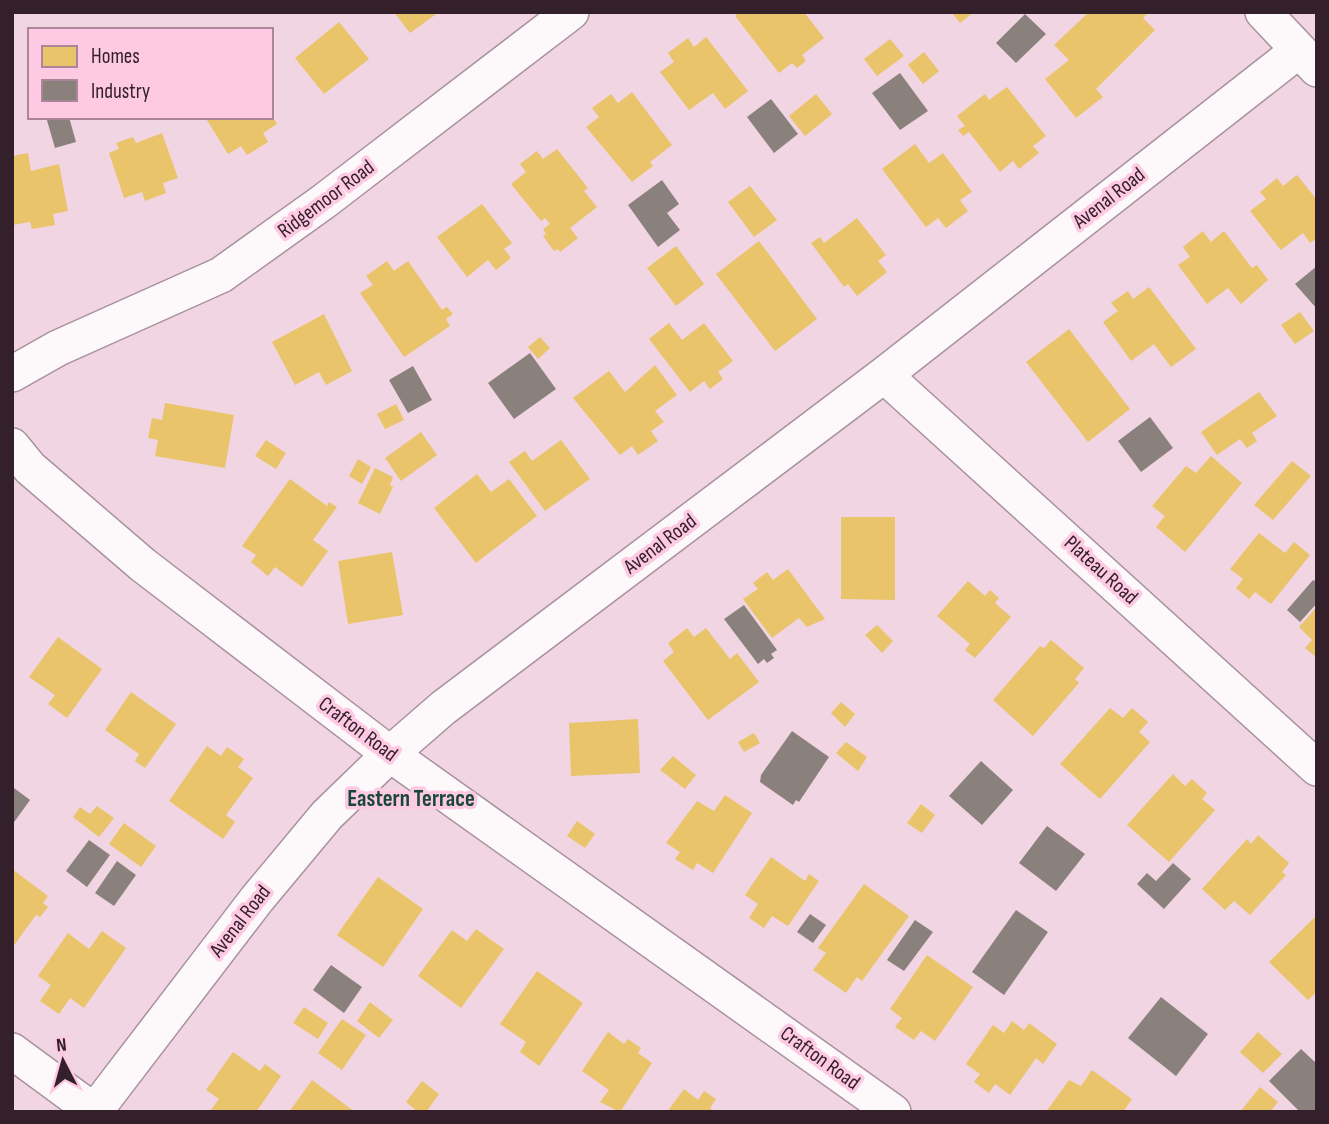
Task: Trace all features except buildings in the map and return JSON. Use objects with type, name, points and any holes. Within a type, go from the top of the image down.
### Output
[{"type":"street","name":"Ridgemoor Road","points":[[12,374],[58,348],[221,275],[323,202],[571,12]]},
{"type":"street","points":[[1263,12],[1308,60]]},
{"type":"street","name":"Avenal Road","points":[[94,1111],[257,899],[327,815],[390,754],[443,708],[884,375],[1308,60]]},
{"type":"street","name":"Plateau Road","points":[[884,375],[1317,768]]},
{"type":"street","name":"Crafton Road","points":[[12,446],[30,468],[143,565],[390,754],[893,1112]]},
{"type":"street","points":[[12,1051],[94,1111]]},
{"type":"district","name":"Eastern Terrace","points":[[411,799]]}]
